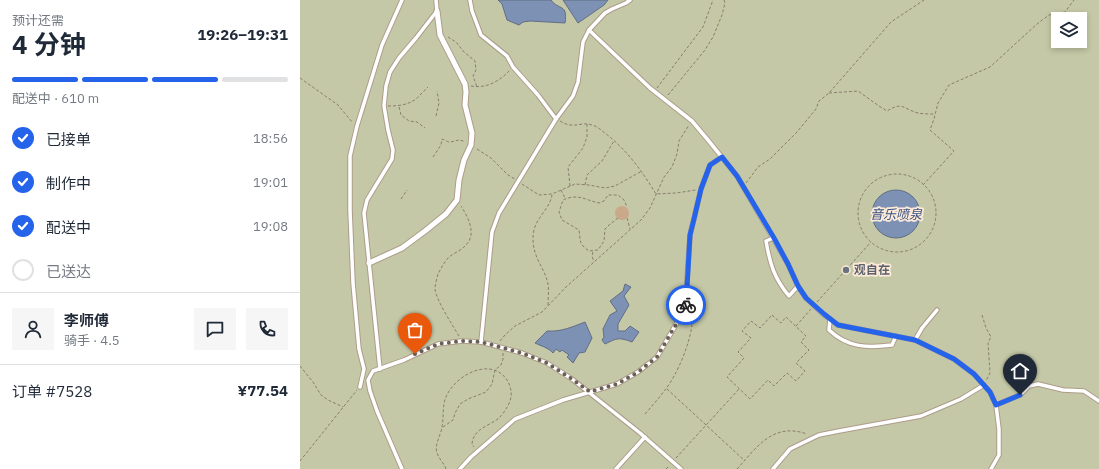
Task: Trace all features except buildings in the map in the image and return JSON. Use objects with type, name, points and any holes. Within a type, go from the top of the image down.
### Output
[{"type":"street","points":[[369,262],[402,248],[446,214],[457,200],[459,180],[464,160],[471,146],[472,133],[465,105],[465,84],[440,35],[436,11]]},
{"type":"lane","points":[[360,387],[364,368],[359,349],[352,283],[350,156],[357,126],[382,45],[402,0]]},
{"type":"lane","points":[[380,368],[364,213],[367,200],[392,159],[394,150],[388,130],[384,106],[386,86],[390,72],[399,58],[436,11],[436,0]]},
{"type":"lane","points":[[470,0],[472,11],[481,35],[507,56],[513,67],[538,95],[556,119]]},
{"type":"lane","points":[[481,342],[492,232],[499,213],[556,119],[573,96],[578,82],[583,42],[589,30],[605,13],[630,0]]},
{"type":"lane","points":[[589,30],[655,92],[692,121],[722,157],[744,187],[774,238],[798,286],[806,298],[830,320],[838,325],[915,340],[954,359],[974,374],[990,392],[996,405],[999,429],[999,455],[991,469]]},
{"type":"lane","points":[[460,469],[478,451],[515,419],[563,400],[617,384],[638,372],[657,357],[685,309],[690,235],[701,189],[710,165],[722,157]]},
{"type":"lane","points":[[774,238],[766,241],[772,269],[780,285],[789,296],[798,286]]},
{"type":"lane","points":[[915,340],[922,328],[937,310]]},
{"type":"lane","points":[[830,320],[829,330],[837,338],[855,345],[873,347],[892,345],[896,336]]},
{"type":"lane","points":[[402,469],[377,411],[368,380],[373,371],[380,368],[404,360],[438,344],[462,341],[481,342],[522,353],[547,363],[590,392],[681,469]]},
{"type":"lane","points":[[996,405],[1020,395],[1029,386],[1038,384],[1063,390],[1084,391],[1099,401]]},
{"type":"lane","points":[[772,469],[790,450],[819,435],[921,416],[960,399],[984,385]]},
{"type":"lane","points":[[616,469],[645,437]]},
{"type":"path","points":[[655,92],[703,27],[713,0]]},
{"type":"path","points":[[665,99],[713,38],[722,15],[725,3],[724,0]]},
{"type":"path","points":[[744,187],[758,167],[770,159],[797,132],[816,109],[819,101],[829,93],[892,22],[924,0]]},
{"type":"path","points":[[923,185],[954,151],[930,130],[938,103],[948,85],[990,67],[1037,24],[1049,15],[1065,12],[1074,0]]},
{"type":"path","points":[[440,35],[450,38],[456,42],[475,62],[476,70],[473,76],[477,87]]},
{"type":"path","points":[[465,84],[477,87],[489,85],[499,80],[513,67]]},
{"type":"path","points":[[300,78],[338,105],[349,120],[357,126]]},
{"type":"path","points":[[384,106],[398,106],[417,98],[428,87]]},
{"type":"path","points":[[436,116],[439,103],[437,91]]},
{"type":"path","points":[[829,93],[858,91],[866,95],[887,111],[900,105],[918,113],[935,114]]},
{"type":"path","points":[[398,106],[401,115],[409,121],[417,122],[425,128]]},
{"type":"path","points":[[556,119],[566,125],[576,126],[587,123],[595,126],[614,140],[642,171],[656,194]]},
{"type":"path","points":[[496,346],[505,334],[515,326],[542,312],[566,287],[641,220],[650,208],[664,177],[672,167],[677,154],[679,141],[692,121]]},
{"type":"path","points":[[570,186],[568,166],[583,148],[587,137],[587,123]]},
{"type":"path","points":[[433,157],[441,145],[442,139],[448,142],[463,140],[492,158],[508,175],[539,195],[552,194],[575,184],[605,188],[615,186],[642,171]]},
{"type":"path","points":[[585,185],[587,175],[602,161],[614,140]]},
{"type":"path","points":[[889,175],[902,175],[914,178],[923,185],[932,197],[935,209],[935,222],[930,233],[922,243],[911,249],[898,252],[885,250],[871,242],[859,224],[858,211],[861,198],[867,188],[877,179],[889,175]]},
{"type":"path","points":[[656,194],[676,193],[701,189]]},
{"type":"path","points":[[401,199],[407,190]]},
{"type":"path","points":[[562,190],[566,199]]},
{"type":"path","points":[[548,306],[548,284],[533,246],[534,230],[541,215],[551,200],[552,194]]},
{"type":"path","points":[[618,218],[604,229],[604,241],[602,246],[598,250],[589,251],[582,247],[579,230],[562,220],[559,212],[563,200],[575,196],[599,203],[608,195],[618,195],[624,200],[627,207]]},
{"type":"path","points":[[457,200],[466,213],[471,227],[472,236],[467,245],[449,257],[441,267],[435,289],[446,314],[462,341]]},
{"type":"path","points":[[627,218],[630,229]]},
{"type":"path","points":[[795,326],[871,242]]},
{"type":"path","points":[[593,251],[592,256],[594,262]]},
{"type":"path","points":[[645,414],[666,389],[681,362],[691,333],[692,324],[683,314]]},
{"type":"path","points":[[772,315],[781,323],[786,317],[795,326],[806,336],[801,342],[809,350],[796,363],[805,371],[796,381],[787,373],[774,386],[768,380],[750,399],[727,377],[744,358],[738,352],[751,338],[742,331],[751,321],[760,328],[772,315]]},
{"type":"path","points":[[982,315],[986,328],[991,337],[988,342],[990,373],[984,385]]},
{"type":"path","points":[[442,428],[453,420],[460,404],[486,392],[492,384],[495,370],[501,365],[503,359],[503,348]]},
{"type":"path","points":[[300,366],[321,395],[344,407]]},
{"type":"path","points":[[446,469],[436,452],[444,419],[443,408],[446,396],[453,385],[462,377],[474,371],[485,368],[495,370],[504,375],[509,383],[512,396],[508,406],[500,417],[479,430],[472,438],[472,444],[478,451]]},
{"type":"path","points":[[300,461],[360,387]]},
{"type":"path","points":[[666,389],[744,460]]},
{"type":"path","points":[[666,469],[739,389]]},
{"type":"path","points":[[737,469],[764,440],[782,431],[799,431],[815,437]]},
{"type":"green space","points":[[300,0],[1099,0],[1099,469],[300,469]]},
{"type":"water","points":[[498,0],[551,0],[564,10],[566,17],[565,23],[530,21],[523,22],[519,25],[507,20],[502,4]]},
{"type":"water","points":[[563,0],[608,0],[604,5],[578,23]]},
{"type":"water","name":"音乐喷泉","points":[[896,190],[905,192],[913,197],[918,205],[920,214],[918,223],[913,231],[905,236],[896,238],[887,236],[879,231],[874,223],[872,214],[874,205],[879,197],[887,192]]},
{"type":"water","points":[[625,284],[631,287],[624,296],[629,305],[618,324],[618,331],[625,331],[630,326],[639,332],[632,342],[624,339],[618,339],[612,340],[605,344],[602,340],[604,337],[603,329],[610,315],[617,311],[610,301],[623,291]]},
{"type":"water","points":[[585,322],[592,338],[585,352],[579,353],[573,363],[567,357],[569,355],[562,350],[560,352],[556,349],[553,353],[547,348],[535,343],[547,331],[562,330]]},
{"type":"way so far","points":[[415,354],[438,344],[462,341],[481,342],[522,353],[547,363],[590,392],[617,384],[638,372],[657,357],[686,305]]},
{"type":"place","name":"观自在","points":[[846,270]]},
{"type":"route","points":[[686,305],[690,235],[701,189],[710,165],[722,157],[737,176],[774,238],[798,286],[806,298],[824,314],[838,325],[915,340],[954,359],[974,374],[990,392],[996,405],[1020,395]]}]
